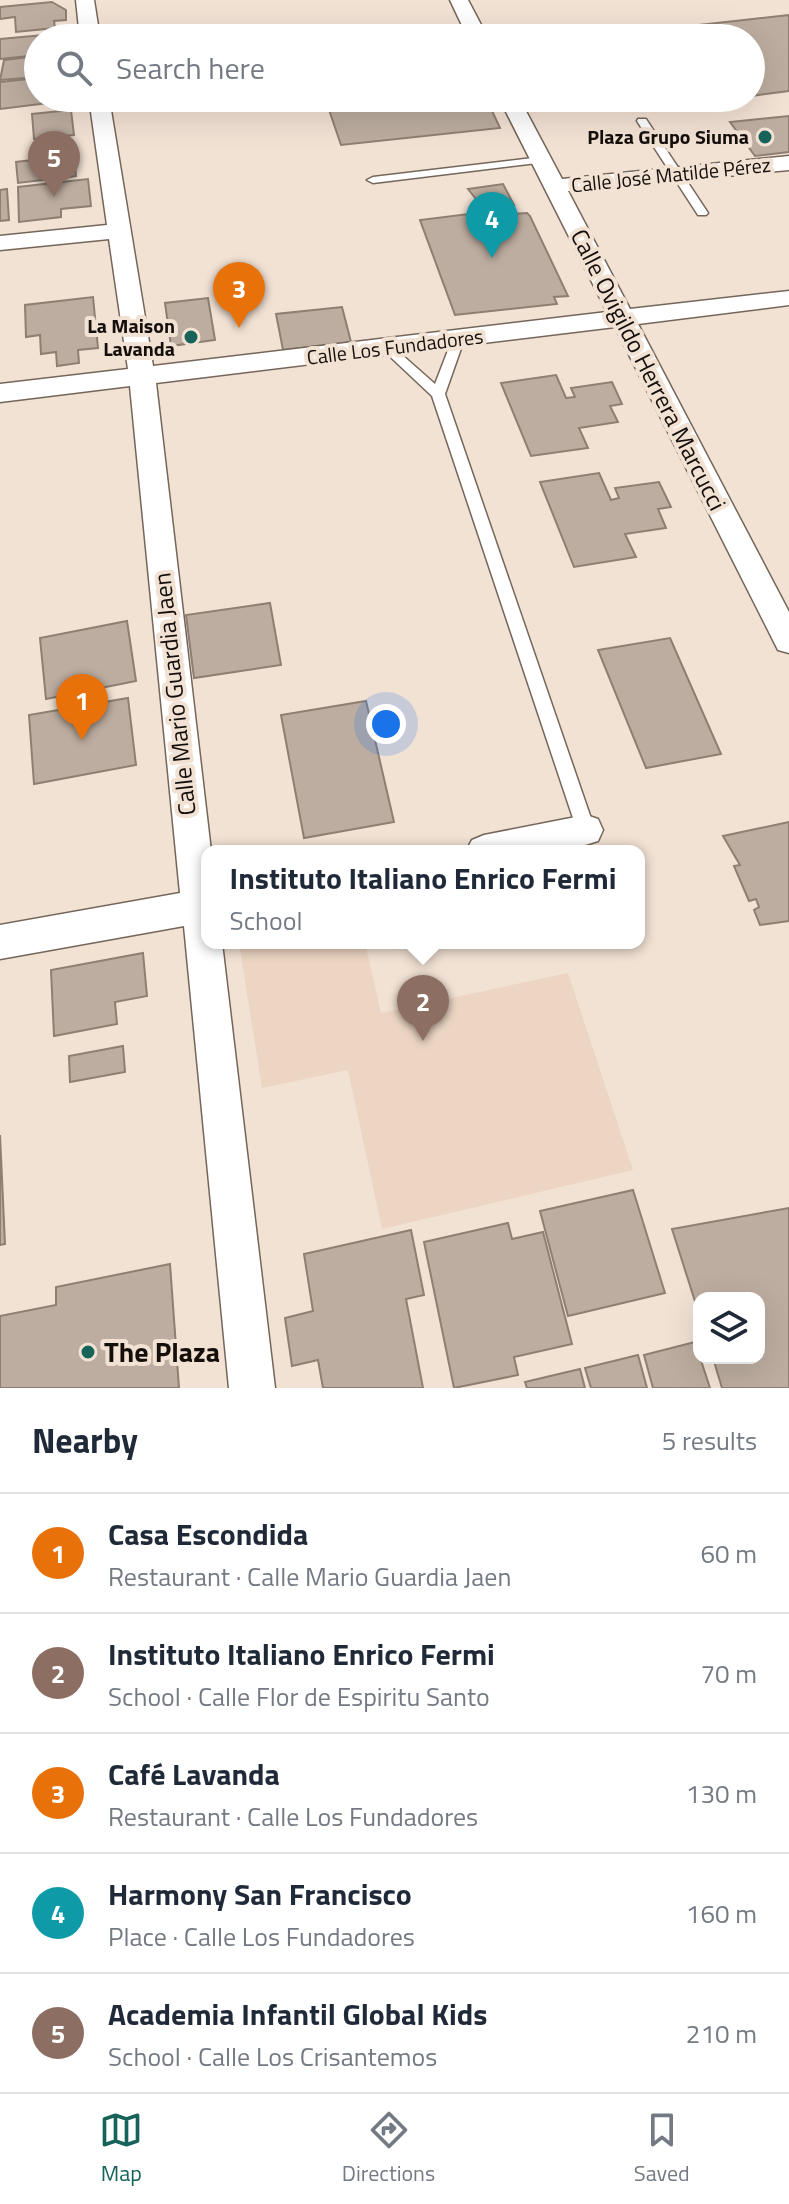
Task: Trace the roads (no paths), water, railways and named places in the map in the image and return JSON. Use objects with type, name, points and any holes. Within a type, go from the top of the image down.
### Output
[{"type":"street","points":[[85,0],[88,24]]},
{"type":"street","points":[[459,0],[471,24]]},
{"type":"street","name":"Calle Mario Guardia Jaen","points":[[100,112],[142,376],[201,897]]},
{"type":"street","name":"Calle Ovigildo Herrera Marcucci","points":[[516,112],[620,319],[789,641]]},
{"type":"street","name":"Calle José Matilde Pérez","points":[[554,186],[789,163]]},
{"type":"street","points":[[0,243],[117,231]]},
{"type":"street","name":"Calle Los Fundadores","points":[[0,393],[388,349],[789,298]]},
{"type":"street","points":[[513,845],[586,830]]},
{"type":"street","points":[[0,942],[201,906]]},
{"type":"street","name":"Calle Mario Guardia Jaen","points":[[206,949],[252,1388]]},
{"type":"lane","points":[[642,121],[702,213]]},
{"type":"lane","points":[[373,180],[541,160]]},
{"type":"lane","points":[[438,394],[458,340]]},
{"type":"lane","points":[[388,349],[438,394],[586,830]]},
{"type":"place","name":"Plaza Grupo Siuma","points":[[765,137]]},
{"type":"place","name":"Academia Infantil Global Kids","points":[[54,197]]},
{"type":"place","name":"Harmony San Francisco","points":[[492,258]]},
{"type":"place","name":"Café Lavanda","points":[[239,328]]},
{"type":"place","name":"La Maison Lavanda","points":[[191,337]]},
{"type":"place","name":"Casa Escondida","points":[[82,740]]},
{"type":"place","name":"Instituto Italiano Enrico Fermi","points":[[423,1041]]},
{"type":"place","name":"The Plaza","points":[[88,1352]]}]
